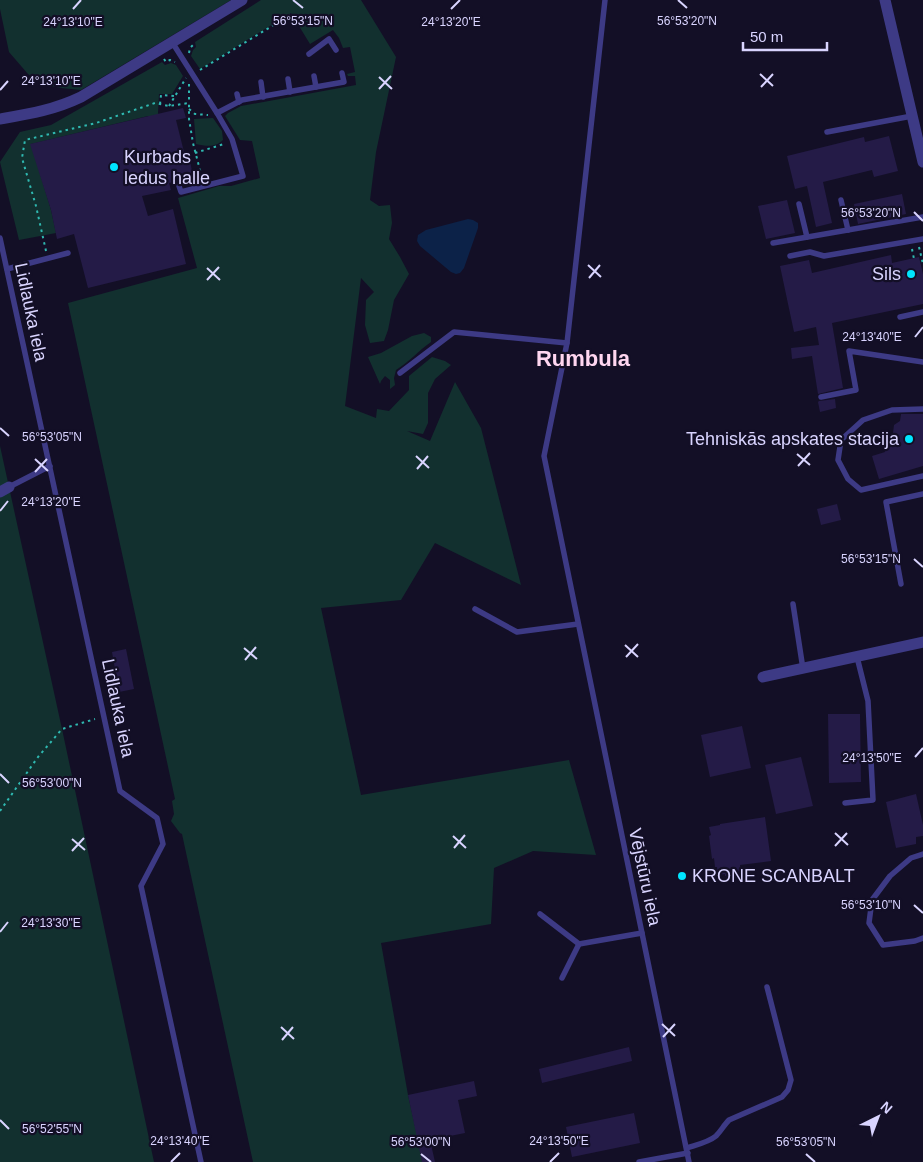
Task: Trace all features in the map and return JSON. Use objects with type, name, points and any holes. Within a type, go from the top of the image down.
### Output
[{"type":"street","points":[[0,120],[49,110],[81,97],[242,0]]},
{"type":"street","points":[[885,0],[923,162]]},
{"type":"street","points":[[763,677],[923,642]]},
{"type":"lane","name":"Vējstūru iela","points":[[605,0],[567,343],[544,456],[689,1162]]},
{"type":"lane","points":[[309,54],[330,40],[336,50]]},
{"type":"lane","points":[[172,42],[232,139],[243,176],[181,192],[179,186]]},
{"type":"lane","points":[[217,113],[242,100],[344,82],[342,73]]},
{"type":"lane","points":[[314,76],[316,87]]},
{"type":"lane","points":[[288,79],[290,92]]},
{"type":"lane","points":[[261,82],[263,96]]},
{"type":"lane","points":[[237,94],[240,102]]},
{"type":"lane","points":[[827,132],[912,116]]},
{"type":"lane","points":[[841,200],[848,230]]},
{"type":"lane","points":[[799,204],[807,237]]},
{"type":"lane","points":[[773,243],[923,217]]},
{"type":"lane","name":"Lidlauka iela","points":[[0,238],[120,791],[157,818],[163,844],[141,886],[201,1162]]},
{"type":"lane","points":[[790,256],[810,252],[824,256],[920,240]]},
{"type":"lane","points":[[7,269],[68,252]]},
{"type":"lane","points":[[900,317],[923,312]]},
{"type":"lane","points":[[400,372],[454,332],[567,343]]},
{"type":"lane","points":[[821,397],[856,390],[849,351],[923,362]]},
{"type":"lane","points":[[923,409],[892,410],[863,420],[841,440],[838,460],[848,479],[861,490],[923,476]]},
{"type":"lane","points":[[5,489],[50,466]]},
{"type":"lane","points":[[901,584],[886,502],[923,494]]},
{"type":"lane","points":[[793,604],[803,668]]},
{"type":"lane","points":[[475,609],[517,632],[578,624]]},
{"type":"lane","points":[[845,803],[873,800],[868,701],[857,657]]},
{"type":"lane","points":[[923,854],[911,858],[890,876],[872,900],[869,922],[883,944],[915,941],[923,938]]},
{"type":"lane","points":[[540,914],[579,944],[642,933]]},
{"type":"lane","points":[[562,978],[579,944]]},
{"type":"lane","points":[[639,1162],[687,1150],[713,1138],[732,1118],[782,1098],[788,1090],[791,1080],[767,987]]},
{"type":"path","points":[[192,73],[290,15]]},
{"type":"path","points":[[190,58],[189,52],[193,45],[191,42]]},
{"type":"path","points":[[169,106],[186,77],[189,85],[189,119],[195,153],[204,185]]},
{"type":"path","points":[[160,104],[161,95],[175,96]]},
{"type":"path","points":[[48,258],[22,158],[25,140],[96,123],[155,104],[169,106],[189,103]]},
{"type":"path","points":[[190,110],[195,114],[210,115],[217,113]]},
{"type":"path","points":[[195,153],[221,146],[232,139]]},
{"type":"path","points":[[920,240],[923,264]]},
{"type":"path","points":[[0,811],[38,758],[62,729],[104,716]]},
{"type":"green space","points":[[0,0],[231,0],[81,90],[46,85],[28,74],[9,52],[0,9]]},
{"type":"green space","points":[[261,0],[361,0],[396,57],[376,152],[370,200],[379,206],[390,205],[392,223],[389,239],[409,274],[394,300],[384,341],[370,343],[365,325],[366,300],[374,292],[361,278],[345,406],[376,418],[377,409],[389,411],[409,390],[409,376],[432,357],[451,365],[435,379],[428,393],[428,423],[423,434],[407,431],[430,441],[455,382],[481,428],[521,585],[435,543],[401,600],[321,608],[361,795],[569,760],[596,855],[533,851],[494,868],[491,924],[381,943],[408,1095],[423,1162],[253,1162],[182,834],[171,821],[174,814],[172,801],[175,799],[68,303],[197,268],[178,198],[219,186],[231,186],[260,178],[252,141],[240,140],[225,116],[228,113],[241,106],[356,85],[355,76],[348,76],[347,74],[355,72],[350,47],[343,48],[333,30],[310,44],[291,13],[200,69],[191,56],[196,47],[195,42]]},
{"type":"green space","points":[[162,62],[165,65],[171,63],[176,65],[183,76],[172,94],[159,94],[158,113],[160,118],[150,121],[148,116],[31,144],[56,233],[19,240],[0,162],[20,132],[51,125]]},
{"type":"green space","points":[[213,118],[222,131],[223,140],[214,145],[196,144],[194,119]]},
{"type":"green space","points":[[424,333],[431,337],[431,342],[396,370],[395,385],[390,389],[390,380],[385,376],[380,384],[368,357],[381,353],[412,336]]},
{"type":"green space","points":[[0,446],[62,729],[154,1162],[0,1162]]},
{"type":"water","points":[[468,219],[478,223],[478,228],[464,268],[460,273],[456,274],[420,246],[417,241],[418,235],[426,230]]},
{"type":"building","points":[[183,108],[186,118],[176,120],[185,156],[189,155],[193,177],[169,183],[171,190],[142,196],[148,216],[173,209],[186,264],[88,288],[74,234],[57,239],[51,210],[30,144]]},
{"type":"building","points":[[889,136],[898,171],[874,177],[872,170],[823,182],[832,223],[816,227],[807,186],[795,189],[787,156],[864,137],[865,142]]},
{"type":"building","points":[[902,194],[906,214],[858,224],[854,204]]},
{"type":"building","points":[[787,200],[795,233],[766,239],[758,206]]},
{"type":"building","points":[[891,255],[892,263],[919,257],[923,274],[923,304],[832,323],[843,388],[818,394],[812,356],[792,359],[791,348],[819,345],[816,327],[794,332],[780,266],[809,260],[812,273]]},
{"type":"building","points":[[835,399],[836,408],[820,412],[819,401]]},
{"type":"building","name":"Tehniskās apskates stacija","points":[[901,414],[923,414],[923,466],[879,479],[872,456],[885,452],[884,449],[897,445],[893,433],[894,425],[900,421]]},
{"type":"building","points":[[837,504],[841,520],[821,525],[817,509]]},
{"type":"building","points":[[126,649],[134,689],[119,692],[112,652]]},
{"type":"building","points":[[828,714],[860,714],[861,782],[829,783]]},
{"type":"building","points":[[742,726],[751,768],[710,777],[701,735]]},
{"type":"building","points":[[801,757],[813,806],[776,814],[765,765]]},
{"type":"building","points":[[916,794],[923,825],[923,836],[916,837],[916,844],[896,848],[886,802]]},
{"type":"building","points":[[765,817],[771,861],[740,865],[741,872],[725,876],[725,874],[718,875],[714,858],[712,859],[709,827]]},
{"type":"building","points":[[629,1047],[632,1061],[542,1083],[539,1069]]},
{"type":"building","points":[[474,1081],[477,1096],[458,1100],[465,1133],[430,1140],[435,1162],[422,1162],[408,1095]]},
{"type":"building","points":[[634,1113],[640,1143],[572,1157],[566,1127]]},
{"type":"place","name":"Kurbads ledus halle","points":[[114,167]]},
{"type":"place","name":"Sils","points":[[911,274]]},
{"type":"place","name":"Tehniskās apskates stacija","points":[[909,439]]},
{"type":"place","name":"KRONE SCANBALT","points":[[682,876]]},
{"type":"district","name":"Rumbula","points":[[583,358]]}]
